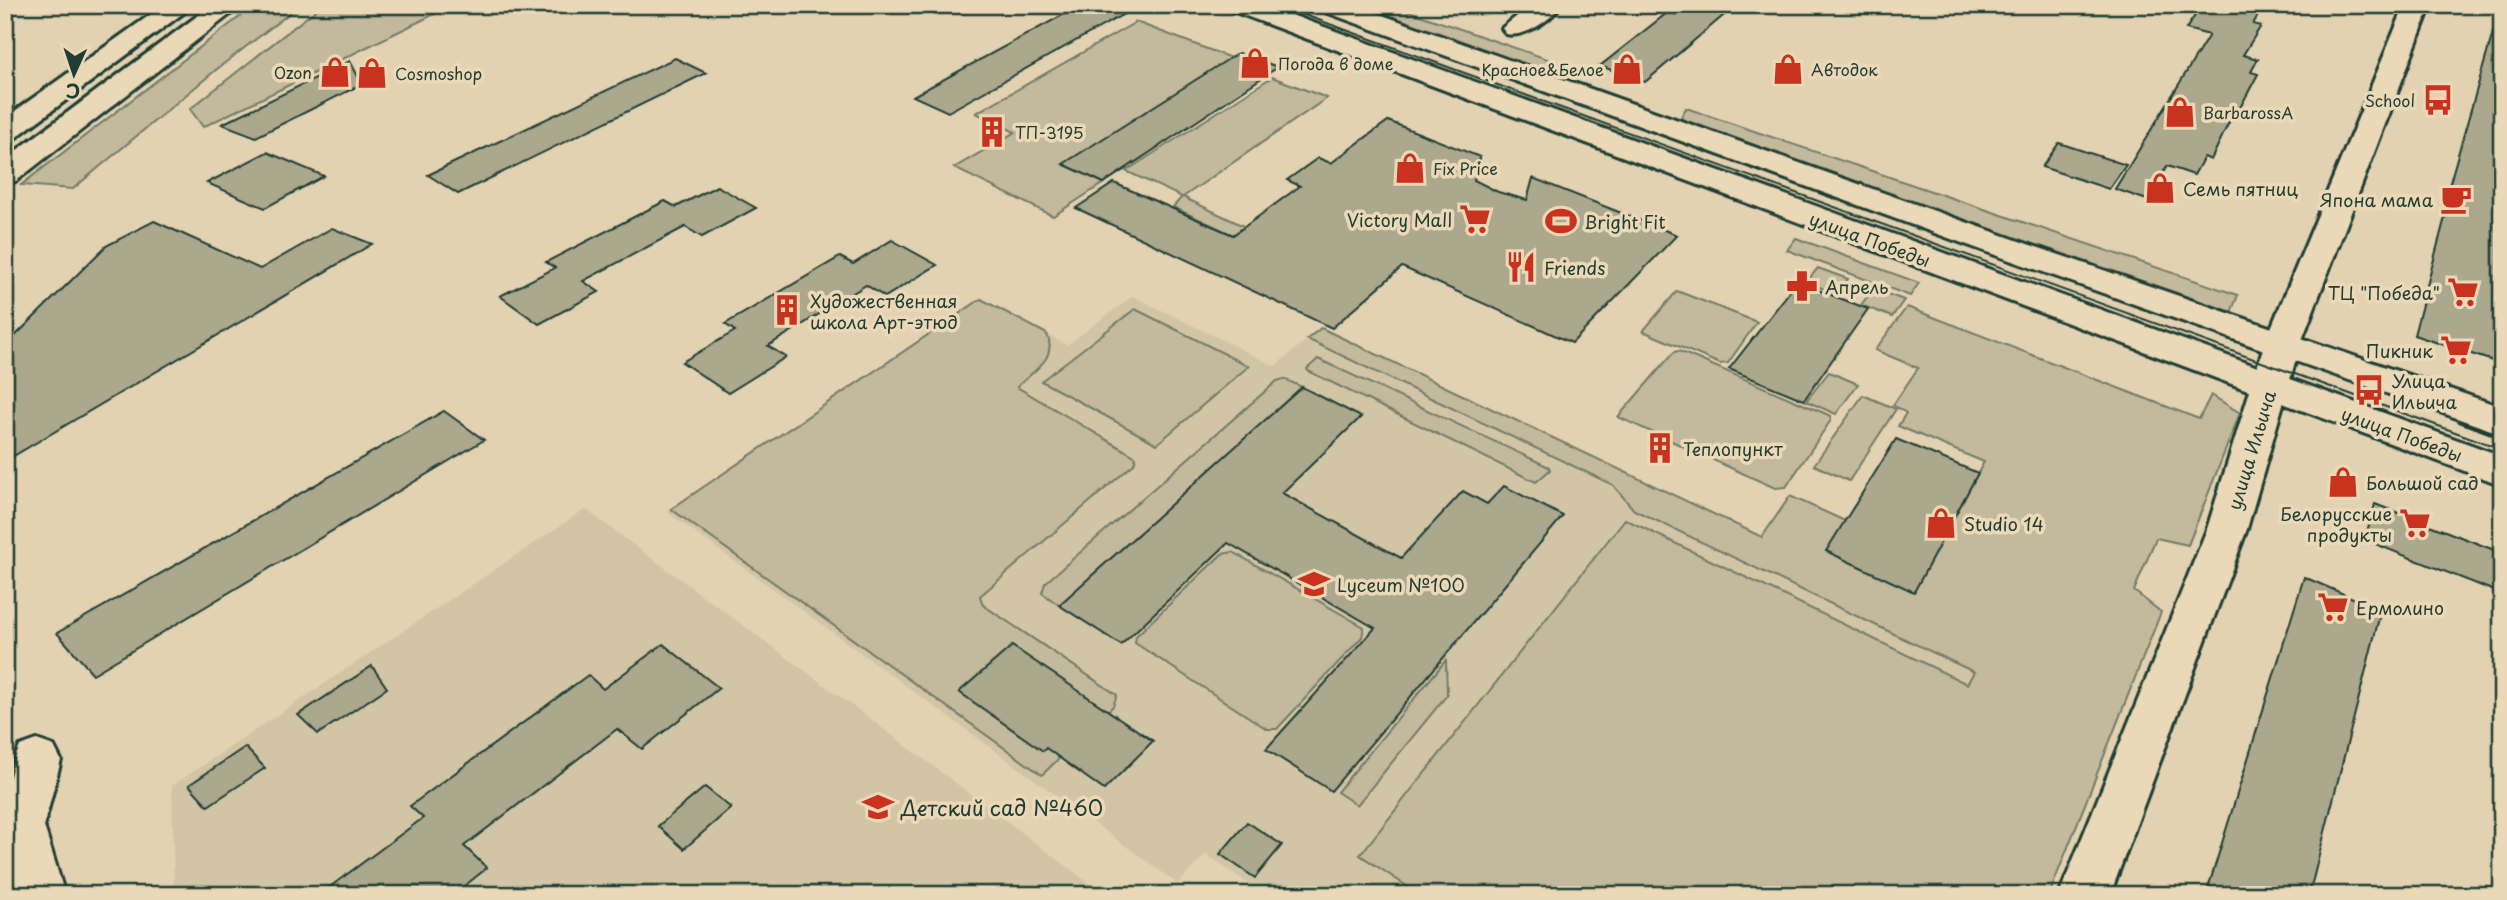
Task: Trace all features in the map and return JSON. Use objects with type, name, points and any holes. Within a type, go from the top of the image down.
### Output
[{"type":"main road","points":[[5,132],[181,5]]},
{"type":"main road","points":[[5,174],[229,5]]},
{"type":"main road","name":"улица Победы","points":[[1240,5],[2502,471]]},
{"type":"main road","name":"улица Победы","points":[[1329,5],[2502,421]]},
{"type":"main road","points":[[1515,28],[1548,5]]},
{"type":"main road","name":"улица Ильича","points":[[2084,895],[2227,528],[2282,345],[2418,5]]},
{"type":"main road","points":[[37,760],[19,826],[40,895]]},
{"type":"shaded area","points":[[255,5],[300,5],[217,69],[73,189],[21,185]]},
{"type":"shaded area","points":[[322,5],[453,5],[203,127],[190,109]]},
{"type":"shaded area","points":[[1350,5],[1391,5],[1576,69],[1566,78],[1559,79]]},
{"type":"shaded area","points":[[1136,22],[1231,58],[1064,164],[1104,183],[1053,216],[954,168],[1015,132],[976,113]]},
{"type":"shaded area","points":[[1272,77],[1327,98],[1183,197],[1357,280],[1367,297],[1173,207],[1182,197],[1126,171]]},
{"type":"shaded area","points":[[1686,108],[2238,295],[2230,315],[1682,123],[1681,117]]},
{"type":"shaded area","points":[[1796,238],[1919,283],[1910,296],[1787,250]]},
{"type":"shaded area","points":[[1818,268],[1848,279],[1837,294],[1806,282]]},
{"type":"shaded area","points":[[1873,289],[1904,300],[1892,317],[1861,305]]},
{"type":"shaded area","points":[[1677,291],[1757,322],[1728,363],[1720,364],[1643,331]]},
{"type":"shaded area","name":"Lyceum №100","points":[[1133,296],[1275,366],[1321,328],[1988,645],[1863,895],[1264,895],[1206,854],[1178,884],[667,512],[981,299],[1067,345]]},
{"type":"shaded area","points":[[981,299],[1047,334],[1049,351],[1046,358],[1017,387],[1136,457],[1134,464],[980,596],[983,605],[1117,695],[1113,706],[1042,775],[671,509]]},
{"type":"shaded area","points":[[1907,307],[2199,419],[2211,395],[2240,413],[2188,545],[2156,538],[2134,591],[2161,612],[2049,895],[1420,895],[1360,855],[1625,519],[1967,684],[1974,672],[1634,510],[1613,485],[1307,339],[1321,328],[1762,537],[1790,496],[1845,521],[1827,551],[1914,591],[1984,462],[1898,426],[1906,413],[1893,405],[1918,368],[1875,350]]},
{"type":"shaded area","points":[[1135,309],[1249,366],[1157,444],[1041,381]]},
{"type":"shaded area","points":[[1679,351],[1831,416],[1831,420],[1786,487],[1775,488],[1618,417],[1674,352]]},
{"type":"shaded area","points":[[1318,359],[1549,467],[1550,470],[1536,482],[1308,371]]},
{"type":"shaded area","points":[[1829,372],[1858,384],[1836,414],[1806,401]]},
{"type":"shaded area","points":[[1284,379],[1302,387],[1059,605],[1042,593],[1045,583],[1277,381]]},
{"type":"shaded area","points":[[1863,395],[1896,409],[1849,481],[1814,465]]},
{"type":"shaded area","points":[[585,509],[1105,895],[174,895],[172,786]]},
{"type":"shaded area","points":[[1233,552],[1364,627],[1362,637],[1277,729],[1267,729],[1135,643],[1136,636],[1222,554]]},
{"type":"shaded area","points":[[1446,660],[1447,695],[1357,805],[1337,792]]},
{"type":"building","points":[[1081,5],[1140,5],[948,112],[913,96]]},
{"type":"building","points":[[1677,5],[1736,5],[1645,82],[1600,66]]},
{"type":"building","points":[[2202,5],[2264,5],[2253,24],[2261,26],[2243,55],[2258,59],[2251,72],[2258,74],[2233,121],[2230,120],[2211,160],[2204,157],[2194,175],[2167,166],[2147,200],[2115,189],[2209,35],[2186,29]]},
{"type":"building","points":[[2494,29],[2502,30],[2502,364],[2414,335],[2449,202],[2445,200]]},
{"type":"building","points":[[1238,53],[1278,67],[1104,183],[1063,164]]},
{"type":"building","points":[[675,58],[706,73],[458,194],[428,175]]},
{"type":"building","points":[[350,61],[362,84],[256,137],[222,124]]},
{"type":"building","name":"Victory Mall","points":[[1388,121],[1480,157],[1474,180],[1498,192],[1527,200],[1533,178],[1677,235],[1572,343],[1402,267],[1332,328],[1076,208],[1114,183],[1233,235],[1300,186],[1287,180],[1318,158],[1331,163]]},
{"type":"building","points":[[2059,143],[2126,165],[2109,189],[2042,167]]},
{"type":"building","points":[[267,152],[324,176],[265,208],[207,183]]},
{"type":"building","points":[[717,186],[756,208],[702,237],[685,227],[583,281],[599,292],[539,324],[500,296],[555,268],[546,262],[665,201],[676,207]]},
{"type":"building","points":[[154,221],[260,269],[332,228],[372,244],[5,461],[5,346],[106,246]]},
{"type":"building","name":"Художественная школа Арт-этюд","points":[[892,240],[937,265],[885,297],[866,285],[768,346],[786,357],[728,393],[682,362],[735,331],[725,324],[840,257],[853,264]]},
{"type":"building","points":[[1797,282],[1868,309],[1804,400],[1729,369]]},
{"type":"building","points":[[1302,387],[1361,417],[1282,493],[1401,558],[1463,491],[1487,504],[1504,486],[1563,516],[1331,791],[1266,749],[1375,628],[1228,543],[1121,645],[1059,605]]},
{"type":"building","points":[[444,411],[484,440],[93,674],[57,633]]},
{"type":"building","points":[[1896,439],[1978,473],[1914,592],[1826,551]]},
{"type":"building","points":[[2375,504],[2502,553],[2502,594],[2365,540]]},
{"type":"building","points":[[2304,577],[2381,610],[2309,895],[2206,895]]},
{"type":"building","points":[[663,644],[719,688],[642,749],[617,729],[464,846],[487,868],[453,895],[319,895],[423,818],[410,806],[588,675],[603,689]]},
{"type":"building","points":[[1012,646],[1153,741],[1104,790],[1046,748],[1043,751],[959,692]]},
{"type":"building","points":[[372,666],[387,688],[318,734],[298,715]]},
{"type":"building","points":[[245,747],[265,768],[208,806],[189,785]]},
{"type":"building","points":[[705,787],[731,808],[684,849],[658,826]]},
{"type":"building","points":[[1247,822],[1282,845],[1255,878],[1220,854]]},
{"type":"tram line","points":[[1277,5],[2502,449]]},
{"type":"tram line","points":[[2459,422],[2502,438]]},
{"type":"place","name":"Погода в доме","points":[[1255,63]]},
{"type":"place","name":"Красное&Белое","points":[[1627,69]]},
{"type":"place","name":"Автодок","points":[[1788,69]]},
{"type":"place","name":"Ozon","points":[[335,72]]},
{"type":"place","name":"Cosmoshop","points":[[372,73]]},
{"type":"place","name":"School","points":[[2438,100]]},
{"type":"place","name":"BarbarossA","points":[[2180,112]]},
{"type":"place","name":"ТП-3195","points":[[992,132]]},
{"type":"place","name":"Fix Price","points":[[1410,168]]},
{"type":"place","name":"Семь пятниц","points":[[2160,188]]},
{"type":"place","name":"Япона мама","points":[[2456,199]]},
{"type":"place","name":"Victory Mall","points":[[1475,219]]},
{"type":"place","name":"Bright Fit","points":[[1561,221]]},
{"type":"place","name":"Friends","points":[[1521,267]]},
{"type":"place","name":"Апрель","points":[[1802,286]]},
{"type":"place","name":"ТЦ \"Победа\"","points":[[2463,292]]},
{"type":"place","name":"Художественная школа Арт-этюд","points":[[787,310]]},
{"type":"place","name":"Пикник","points":[[2456,350]]},
{"type":"place","name":"Улица Ильича","points":[[2369,390]]},
{"type":"place","name":"Теплопункт","points":[[1660,448]]},
{"type":"place","name":"Большой сад","points":[[2343,482]]},
{"type":"place","name":"Studio 14","points":[[1941,523]]},
{"type":"place","name":"Белорусские продукты","points":[[2415,523]]},
{"type":"place","name":"Lyceum №100","points":[[1314,584]]},
{"type":"place","name":"Ермолино","points":[[2333,607]]},
{"type":"place","name":"Детский сад №460","points":[[878,807]]}]
